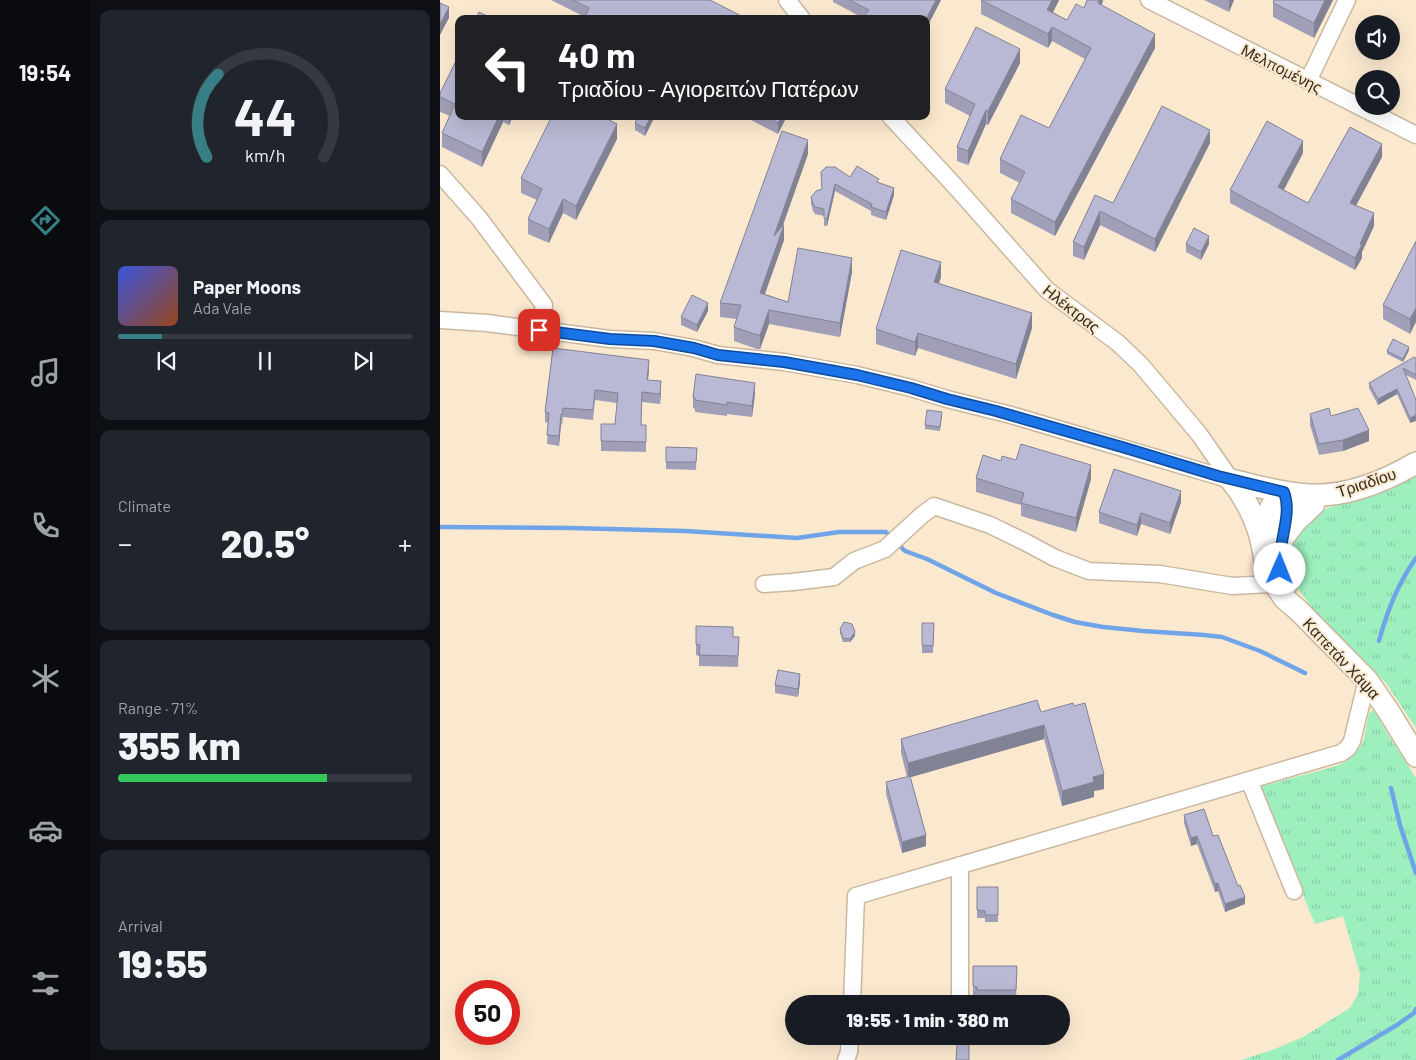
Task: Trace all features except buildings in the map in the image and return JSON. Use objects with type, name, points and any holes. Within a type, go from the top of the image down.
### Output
[{"type":"main road","name":"Τριαδίου","points":[[1231,480],[1284,492],[1318,495],[1361,487],[1396,474],[1416,463]]},
{"type":"main road","points":[[1231,480],[1238,488],[1258,528],[1271,540],[1314,504],[1318,495]]},
{"type":"main road","name":"Καπετάν Χάψα","points":[[1284,492],[1287,505],[1271,540],[1265,560],[1274,584],[1284,598],[1367,680],[1416,756]]},
{"type":"main road","name":"Καπετάν Χάψα","points":[[1271,540],[1280,558],[1282,574],[1290,595],[1299,611]]},
{"type":"street","points":[[787,0],[799,15]]},
{"type":"street","name":"Μελπομένης","points":[[1149,0],[1416,135]]},
{"type":"street","points":[[1308,81],[1347,0]]},
{"type":"street","name":"Ηλέκτρας","points":[[894,120],[1047,290],[1065,306],[1118,343],[1141,365],[1199,434],[1231,480]]},
{"type":"street","points":[[440,174],[479,218],[544,304],[539,330]]},
{"type":"street","points":[[440,320],[610,339],[654,341],[694,348],[718,355],[784,362],[857,375],[1004,413],[1231,480]]},
{"type":"street","points":[[764,584],[834,577],[854,560],[885,549],[934,506],[990,525],[1055,558],[1089,571],[1160,574],[1232,586],[1274,584]]},
{"type":"street","points":[[852,995],[856,896],[1340,753],[1348,748],[1352,741],[1367,680]]},
{"type":"street","points":[[1249,780],[1294,891]]},
{"type":"street","points":[[960,865],[960,995]]},
{"type":"street","points":[[846,1060],[849,1045]]},
{"type":"green space","points":[[1416,475],[1416,728],[1386,683],[1320,618],[1299,590],[1291,578],[1289,542],[1319,513],[1328,508],[1390,489]]},
{"type":"green space","points":[[1373,710],[1416,778],[1416,1060],[1241,1060],[1303,1037],[1350,1008],[1358,994],[1360,974],[1343,916],[1315,924],[1259,787],[1333,767],[1347,761],[1361,746],[1369,713]]},
{"type":"waterway","points":[[440,527],[686,531],[797,538],[839,532],[886,532],[905,551],[927,559],[996,593],[1053,615],[1075,622],[1103,627],[1222,637],[1260,651],[1305,673]]},
{"type":"waterway","points":[[1379,641],[1394,598],[1416,558]]},
{"type":"waterway","points":[[1391,788],[1400,825],[1416,873]]},
{"type":"waterway","points":[[1338,1060],[1397,1025],[1414,1013],[1416,1009]]},
{"type":"route","points":[[539,330],[610,339],[654,341],[694,348],[718,355],[784,362],[857,375],[982,407],[1246,484],[1284,492],[1287,505],[1286,520],[1280,546],[1280,569]]}]
